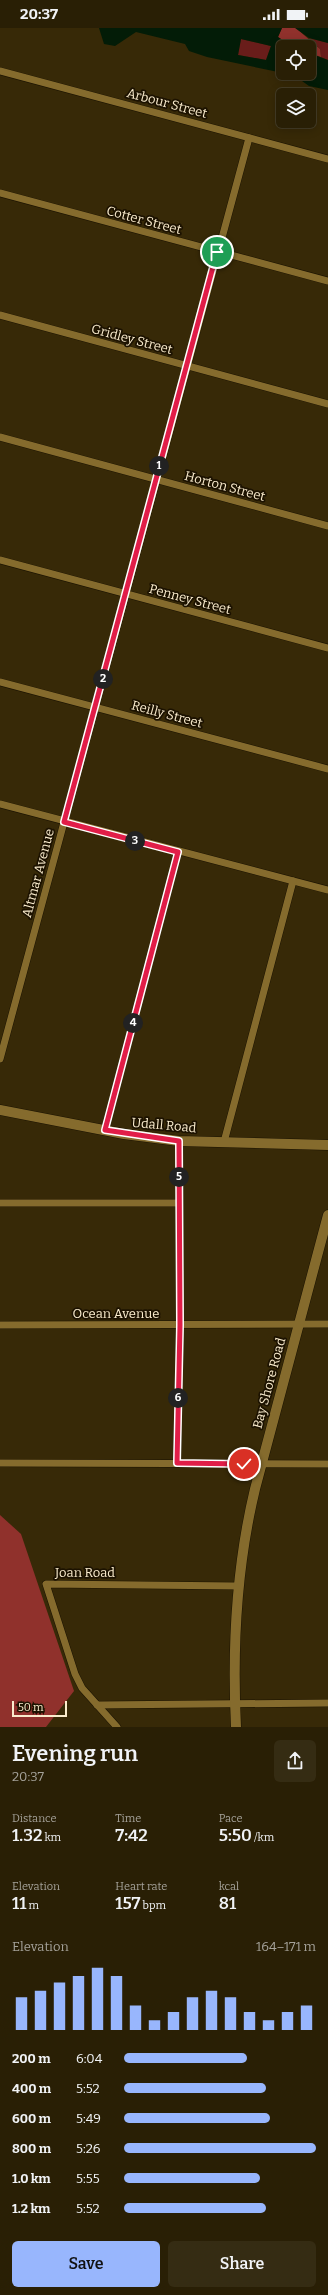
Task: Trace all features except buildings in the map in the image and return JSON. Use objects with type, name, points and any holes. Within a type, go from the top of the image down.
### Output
[{"type":"main road","name":"Udall Road","points":[[0,1110],[105,1130],[179,1141],[328,1145]]},
{"type":"main road","name":"Bay Shore Road","points":[[236,1727],[233,1652],[238,1586],[249,1514],[328,1215]]},
{"type":"street","name":"Arbour Street","points":[[0,71],[328,159]]},
{"type":"street","name":"Altmar Avenue","points":[[0,1059],[96,707],[186,366],[249,138]]},
{"type":"street","name":"Cotter Street","points":[[0,193],[328,281]]},
{"type":"street","name":"Gridley Street","points":[[0,315],[328,404]]},
{"type":"street","name":"Horton Street","points":[[0,438],[328,526]]},
{"type":"street","name":"Penney Street","points":[[0,560],[328,648]]},
{"type":"street","name":"Reilly Street","points":[[0,682],[328,769]]},
{"type":"street","points":[[0,804],[178,852],[328,890]]},
{"type":"street","points":[[105,1130],[178,852]]},
{"type":"street","points":[[224,1142],[225,1130],[293,881]]},
{"type":"street","points":[[177,1463],[180,1325],[179,1141]]},
{"type":"street","points":[[0,1202],[179,1203]]},
{"type":"street","name":"Ocean Avenue","points":[[0,1326],[328,1324]]},
{"type":"street","points":[[0,1463],[328,1464]]},
{"type":"street","name":"Joan Road","points":[[116,1727],[82,1688],[75,1674],[46,1584],[238,1586]]},
{"type":"street","points":[[97,1705],[328,1703]]},
{"type":"shaded area","points":[[99,28],[282,28],[278,37],[282,40],[276,40],[276,72],[207,57],[189,51],[185,44],[136,32],[115,46],[104,44]],"holes":[[[241,39],[271,46],[266,60],[238,55]]]},
{"type":"shaded area","points":[[282,28],[296,28],[310,40],[282,40],[278,37]]},
{"type":"shaded area","points":[[295,28],[328,28],[328,43],[309,38]]},
{"type":"shaded area","points":[[309,38],[328,43],[328,60],[321,57],[320,49],[316,45],[316,40],[311,40]]},
{"type":"shaded area","points":[[241,39],[271,46],[266,60],[238,55]]},
{"type":"shaded area","points":[[316,46],[320,49],[321,57],[316,55]]},
{"type":"shaded area","points":[[316,56],[328,60],[328,90],[309,86],[301,80],[316,80]]},
{"type":"shaded area","points":[[0,1515],[21,1534],[74,1691],[46,1727],[0,1727]]},
{"type":"route","points":[[217,252],[64,822],[178,852],[105,1130],[179,1141],[180,1325],[177,1463],[244,1464]]}]
